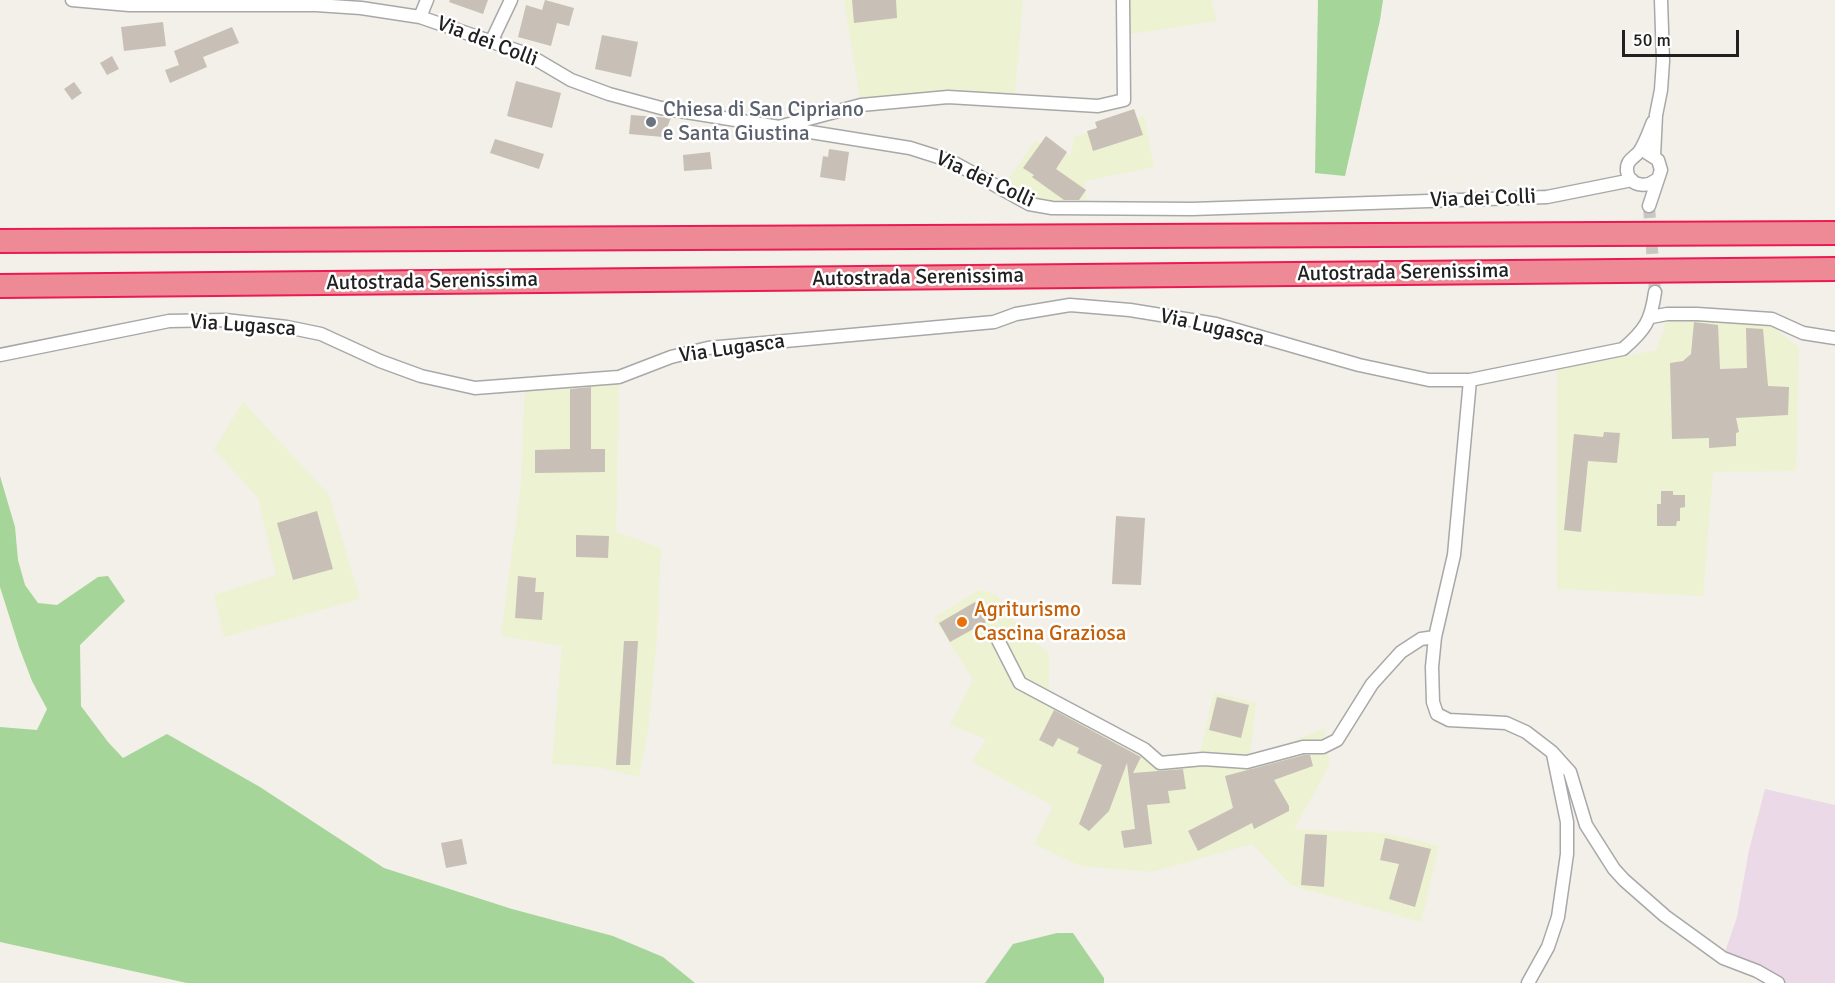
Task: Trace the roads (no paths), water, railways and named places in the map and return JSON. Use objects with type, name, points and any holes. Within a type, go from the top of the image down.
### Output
[{"type":"highway","name":"Autostrada Serenissima","points":[[0,241],[1835,233]]},
{"type":"highway","name":"Autostrada Serenissima","points":[[0,286],[1835,269]]},
{"type":"street","name":"Via dei Colli","points":[[72,0],[129,5],[316,5],[361,8],[420,17],[527,54],[572,81],[609,94],[661,108],[910,148],[951,162],[1029,204],[1052,208],[1192,208],[1547,197],[1598,186],[1637,183]]},
{"type":"street","points":[[420,17],[427,0]]},
{"type":"street","points":[[492,40],[511,0]]},
{"type":"street","points":[[778,127],[861,105],[948,97],[1098,106],[1124,100],[1123,0]]},
{"type":"street","points":[[1654,156],[1656,115],[1662,90],[1661,0]]},
{"type":"street","points":[[1638,153],[1644,152],[1654,156],[1660,165],[1661,170],[1649,206],[1627,170],[1630,160],[1638,153],[1656,115]]},
{"type":"street","points":[[1598,186],[1628,165]]},
{"type":"street","points":[[1637,183],[1652,183],[1656,180]]},
{"type":"street","points":[[1654,292],[1651,317],[1667,314],[1697,314],[1772,319],[1803,333],[1835,338]]},
{"type":"street","name":"Via Lugasca","points":[[0,355],[169,321],[225,320],[287,327],[321,334],[380,361],[421,376],[475,388],[619,377],[670,357],[708,348],[994,322],[1016,314],[1070,305],[1130,310],[1216,324],[1359,365],[1429,380],[1470,380],[1623,349],[1637,337],[1651,317]]},
{"type":"street","points":[[1470,380],[1454,555],[1435,637],[1432,667],[1433,702],[1437,714],[1449,720],[1506,723],[1526,732],[1552,752],[1570,772],[1586,825],[1614,869],[1624,880],[1665,916],[1723,957],[1757,971],[1778,983]]},
{"type":"street","points":[[998,640],[1020,683],[1144,749],[1160,763],[1203,759],[1247,762],[1303,747],[1323,747],[1337,740],[1372,684],[1401,652],[1421,639],[1435,637]]},
{"type":"street","points":[[1528,983],[1548,947],[1558,917],[1567,854],[1567,822],[1552,752]]},
{"type":"tunnel","points":[[1649,206],[1655,292]]},
{"type":"place","name":"Chiesa di San Cipriano e Santa Giustina","points":[[651,122]]},
{"type":"place","name":"Agriturismo Cascina Graziosa","points":[[962,622]]}]
